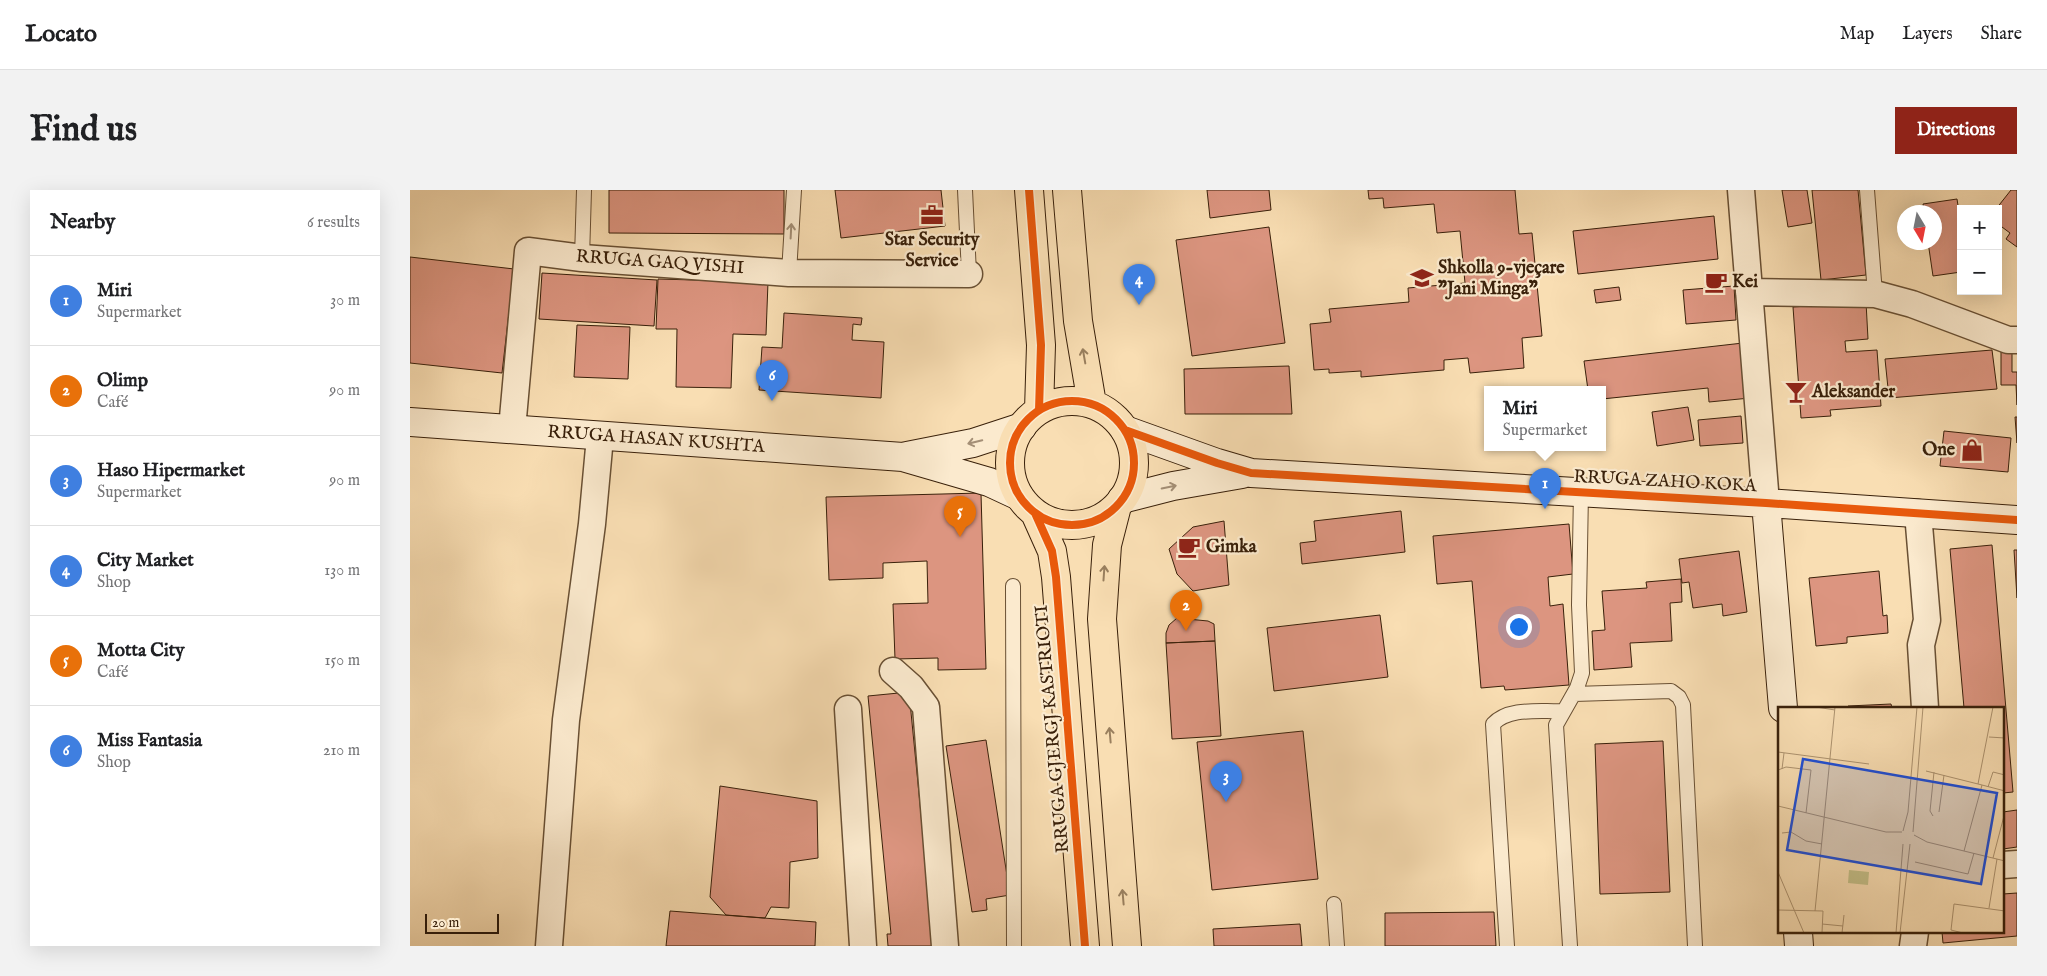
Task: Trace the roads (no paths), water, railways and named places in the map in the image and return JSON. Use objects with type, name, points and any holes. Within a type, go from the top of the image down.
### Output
[{"type":"main road","points":[[1029,190],[1041,345],[1030,419]]},
{"type":"main road","points":[[1067,190],[1078,321],[1092,404]]},
{"type":"main road","points":[[1060,402],[1092,404],[1111,415],[1125,430],[1130,441],[1134,465],[1129,489],[1120,502],[1107,514],[1084,524],[1059,523],[1027,504],[1011,473],[1010,460],[1016,437],[1030,419],[1060,402]]},
{"type":"main road","points":[[1120,502],[1107,545],[1102,619],[1127,946]]},
{"type":"main road","name":"RRUGA GJERGJ KASTRIOTI","points":[[1027,504],[1052,551],[1056,577],[1085,946]]},
{"type":"street","points":[[1741,190],[1783,707]]},
{"type":"street","name":"RRUGA GAQ VISHI","points":[[512,429],[528,251],[582,258],[789,273],[970,274]]},
{"type":"street","points":[[1749,292],[1875,294],[1912,304],[2008,340],[2017,340]]},
{"type":"street","points":[[903,457],[973,442],[1030,419]]},
{"type":"street","name":"RRUGA HASAN KUSHTA","points":[[410,422],[600,437],[903,457]]},
{"type":"street","points":[[1125,430],[1216,463],[1251,473]]},
{"type":"street","points":[[549,946],[566,720],[592,524],[600,437]]},
{"type":"street","points":[[903,457],[989,482],[1027,504]]},
{"type":"street","points":[[1120,502],[1173,486],[1251,473]]},
{"type":"street","name":"RRUGA ZAHO KOKA","points":[[1251,473],[1766,503],[2017,520]]},
{"type":"street","points":[[1918,513],[1927,620],[1920,645],[1925,707]]},
{"type":"street","points":[[894,670],[911,686],[926,707],[945,946]]},
{"type":"street","points":[[848,709],[863,946]]},
{"type":"street","points":[[2004,865],[2017,864]]},
{"type":"lane","points":[[582,258],[584,190]]},
{"type":"lane","points":[[789,273],[794,190]]},
{"type":"lane","points":[[965,190],[970,274]]},
{"type":"lane","points":[[1867,190],[1875,294]]},
{"type":"lane","points":[[1570,946],[1556,725],[1562,711],[1574,694],[1582,673],[1580,605],[1582,492]]},
{"type":"lane","points":[[1013,586],[1014,946]]},
{"type":"lane","points":[[1574,694],[1671,691],[1679,697],[1683,705],[1695,946]]},
{"type":"lane","points":[[1507,946],[1493,724],[1501,716],[1510,714],[1562,711]]},
{"type":"lane","points":[[1334,904],[1337,946]]},
{"type":"place","name":"Star Security Service","points":[[932,215]]},
{"type":"place","name":"Shkolla 9-vjeçare \"Jani Minga\"","points":[[1422,278]]},
{"type":"place","name":"Kei","points":[[1716,282]]},
{"type":"place","name":"City Market","points":[[1139,305]]},
{"type":"place","name":"Aleksander","points":[[1796,392]]},
{"type":"place","name":"Miss Fantasia","points":[[772,401]]},
{"type":"place","name":"One","points":[[1972,450]]},
{"type":"place","name":"Miri","points":[[1545,509]]},
{"type":"place","name":"Motta City","points":[[960,537]]},
{"type":"place","name":"Gimka","points":[[1189,547]]},
{"type":"place","name":"Olimp","points":[[1186,631]]},
{"type":"place","name":"Haso Hipermarket","points":[[1226,802]]}]
